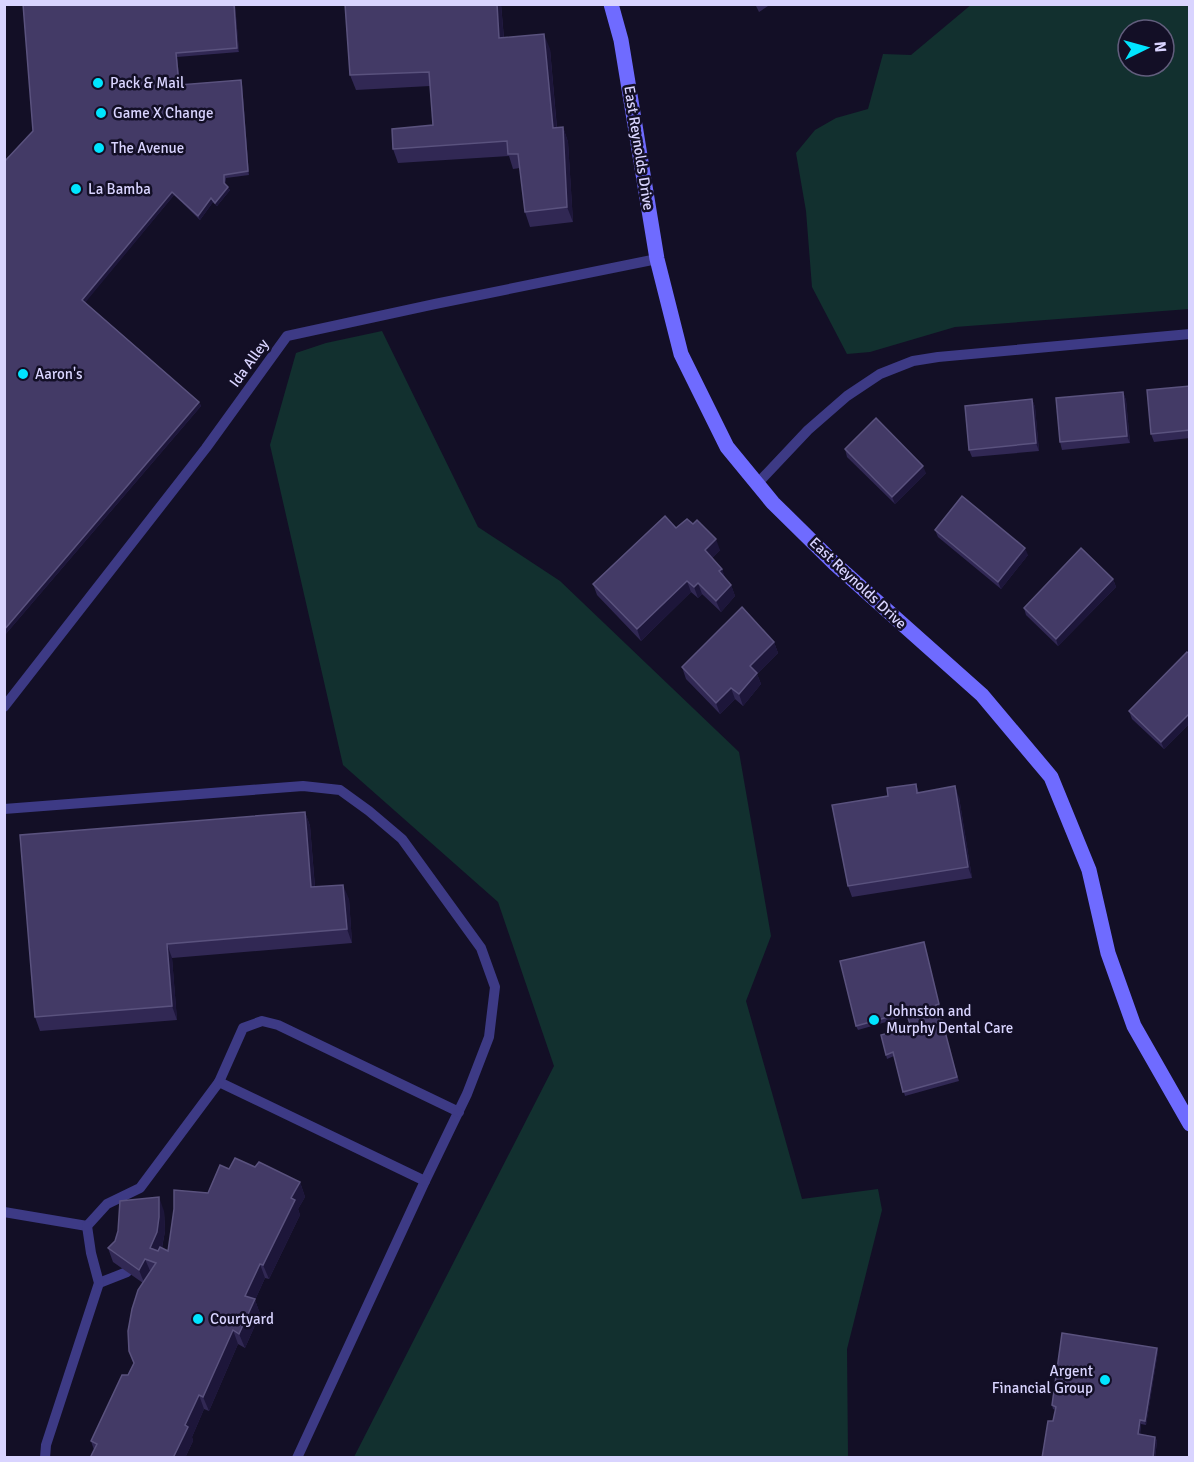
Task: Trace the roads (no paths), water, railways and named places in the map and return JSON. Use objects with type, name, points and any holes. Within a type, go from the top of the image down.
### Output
[{"type":"street","name":"East Reynolds Drive","points":[[611,4],[621,40],[657,259],[681,354],[727,447],[773,503],[835,564],[982,696],[1051,777],[1089,870],[1108,953],[1134,1026],[1190,1124]]},
{"type":"lane","name":"Ida Alley","points":[[4,707],[206,448],[287,336],[657,259]]},
{"type":"lane","points":[[758,484],[808,430],[847,396],[880,374],[913,361],[1190,334]]},
{"type":"lane","points":[[4,809],[303,786],[340,790],[402,839],[481,948],[495,987],[489,1037],[459,1112],[297,1458]]},
{"type":"lane","points":[[45,1458],[46,1445],[99,1283],[87,1226],[106,1204],[141,1193],[219,1082],[243,1029],[262,1021],[278,1025],[459,1112]]},
{"type":"lane","points":[[219,1082],[425,1181]]},
{"type":"lane","points":[[4,1212],[87,1226]]},
{"type":"lane","points":[[99,1283],[127,1272]]},
{"type":"place","name":"Pack & Mail","points":[[98,83]]},
{"type":"place","name":"Game X Change","points":[[101,113]]},
{"type":"place","name":"The Avenue","points":[[99,148]]},
{"type":"place","name":"La Bamba","points":[[76,189]]},
{"type":"place","name":"Aaron's","points":[[23,374]]},
{"type":"place","name":"Johnston and Murphy Dental Care","points":[[874,1020]]},
{"type":"place","name":"Courtyard","points":[[198,1319]]},
{"type":"place","name":"Argent Financial Group","points":[[1105,1380]]}]
